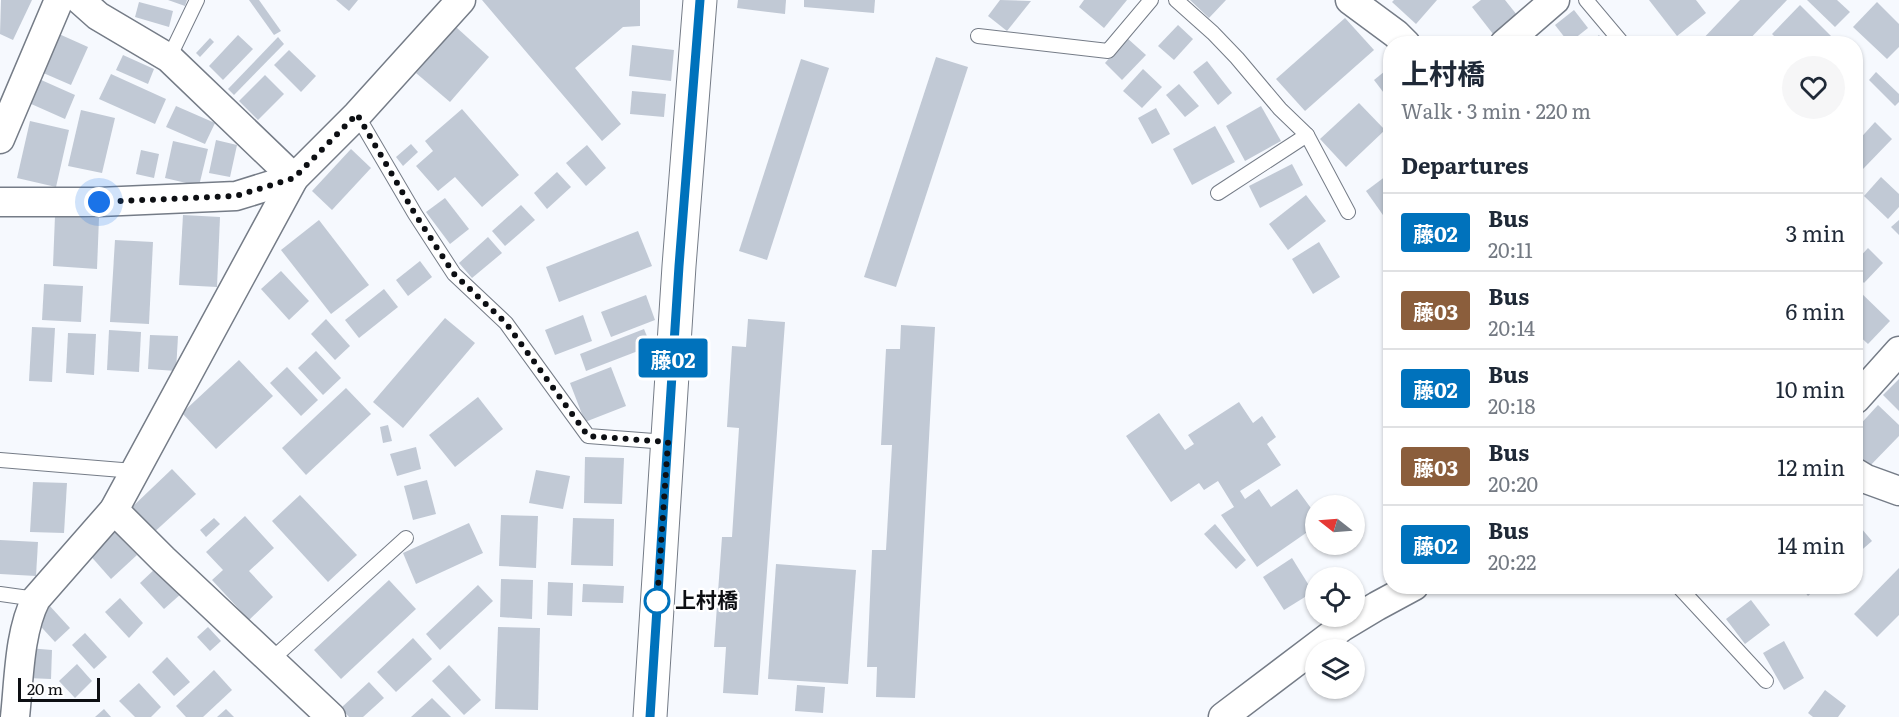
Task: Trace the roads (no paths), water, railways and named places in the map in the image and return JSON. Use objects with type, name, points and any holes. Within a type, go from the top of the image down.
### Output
[{"type":"street","points":[[0,139],[59,0]]},
{"type":"street","points":[[80,0],[98,16],[169,58],[294,178]]},
{"type":"street","points":[[15,717],[25,633],[31,608],[36,599],[114,510],[294,178],[357,114],[461,0]]},
{"type":"street","points":[[650,717],[679,266],[700,0]]},
{"type":"street","points":[[1350,0],[1398,36]]},
{"type":"street","points":[[1512,36],[1543,4]]},
{"type":"street","points":[[0,202],[99,202],[236,196],[294,178]]},
{"type":"street","points":[[1863,391],[1899,351]]},
{"type":"street","points":[[1863,477],[1899,491]]},
{"type":"street","points":[[114,510],[331,717]]},
{"type":"street","points":[[1222,717],[1342,627],[1399,594]]},
{"type":"lane","points":[[169,58],[197,0]]},
{"type":"lane","points":[[978,36],[1108,51],[1151,0]]},
{"type":"lane","points":[[1176,0],[1213,33],[1280,109],[1307,135],[1348,212]]},
{"type":"lane","points":[[1586,0],[1616,36]]},
{"type":"lane","points":[[357,114],[415,214],[454,274],[506,323],[588,436],[668,442]]},
{"type":"lane","points":[[1218,194],[1307,135]]},
{"type":"lane","points":[[0,460],[134,471]]},
{"type":"lane","points":[[271,660],[406,538]]},
{"type":"lane","points":[[0,594],[36,599]]},
{"type":"lane","points":[[1685,594],[1766,681]]},
{"type":"place","name":"上村橋","points":[[657,601]]}]
